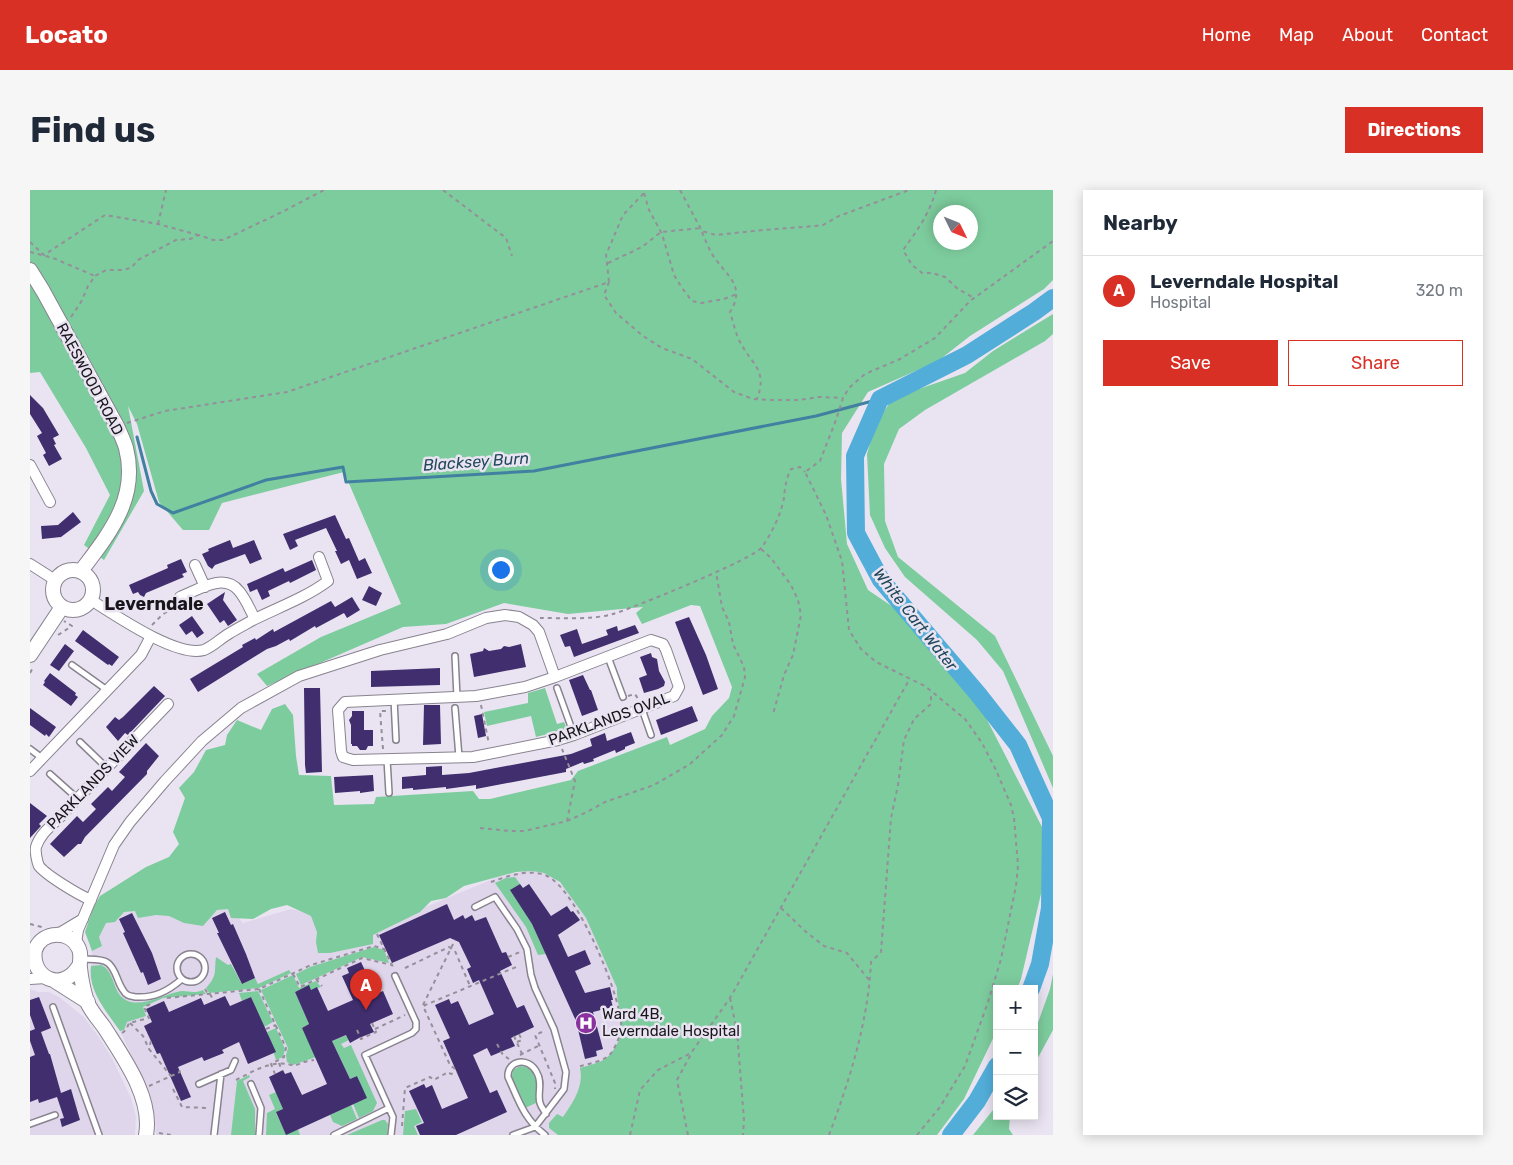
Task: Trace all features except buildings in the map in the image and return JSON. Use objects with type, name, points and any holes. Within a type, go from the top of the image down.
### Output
[{"type":"street","name":"RAESWOOD ROAD","points":[[30,270],[117,426],[126,447],[129,462],[130,476],[125,502],[119,518],[81,571]]},
{"type":"street","points":[[30,465],[50,502]]},
{"type":"street","points":[[91,600],[148,634],[185,650],[198,651],[209,648],[254,619],[333,582],[319,557]]},
{"type":"street","points":[[30,564],[55,580]]},
{"type":"street","points":[[195,565],[205,587]]},
{"type":"street","points":[[75,569],[81,571],[93,583],[94,593],[91,600],[78,610],[69,610],[62,607],[55,600],[53,594],[55,580],[61,573],[68,570],[75,569]]},
{"type":"street","points":[[180,598],[220,582],[234,586],[241,593],[254,619]]},
{"type":"street","points":[[30,655],[62,607]]},
{"type":"street","points":[[150,1134],[137,1082],[88,1002],[80,953],[76,943],[82,919],[114,845],[130,822],[165,781],[202,741],[240,708],[299,676],[380,650],[447,634],[486,618],[505,615],[519,617],[533,625],[539,632],[556,677]]},
{"type":"street","points":[[30,770],[141,655],[148,634]]},
{"type":"street","name":"PARKLANDS OVAL","points":[[651,640],[663,644],[679,687],[678,692],[674,696],[558,740],[459,758],[353,760],[343,757],[338,710],[345,702],[394,699],[456,702],[479,695],[525,687],[556,677],[651,640]]},
{"type":"street","name":"PARKLANDS VIEW","points":[[91,900],[59,882],[39,865],[36,848],[43,834],[168,704]]},
{"type":"street","points":[[82,919],[58,934],[44,939],[38,944],[32,957],[36,968],[50,980],[88,1002]]},
{"type":"street","points":[[58,934],[66,936],[76,943]]},
{"type":"street","points":[[30,935],[44,939]]},
{"type":"street","points":[[30,979],[62,981],[70,978],[75,973],[80,962]]},
{"type":"lane","points":[[455,656],[459,758]]},
{"type":"lane","points":[[608,657],[623,696]]},
{"type":"lane","points":[[72,664],[108,690]]},
{"type":"lane","points":[[558,688],[574,734]]},
{"type":"lane","points":[[394,699],[396,740]]},
{"type":"lane","points":[[642,708],[651,735]]},
{"type":"lane","points":[[80,742],[108,768]]},
{"type":"lane","points":[[30,749],[42,758]]},
{"type":"lane","points":[[385,758],[389,793]]},
{"type":"lane","points":[[50,774],[78,798]]},
{"type":"lane","points":[[475,907],[495,897],[518,929],[527,949],[535,988],[554,1029],[566,1072],[564,1089],[546,1114],[535,1127],[513,1135]]},
{"type":"lane","points":[[189,954],[202,959],[205,967],[202,975],[194,981],[187,981],[182,978],[177,967],[181,958],[189,954]]},
{"type":"lane","points":[[80,962],[102,960],[107,962],[124,993],[129,996],[150,998],[174,986],[182,978]]},
{"type":"lane","points":[[391,1135],[393,1117],[365,1055],[412,1033],[416,1028],[416,1022],[395,976]]},
{"type":"lane","points":[[53,1007],[99,1135]]},
{"type":"lane","points":[[199,1084],[231,1070],[235,1061]]},
{"type":"lane","points":[[545,1135],[527,1118],[508,1077],[508,1072],[512,1066],[525,1062],[530,1063],[535,1068],[540,1078],[539,1102],[546,1114]]},
{"type":"lane","points":[[214,1135],[221,1074]]},
{"type":"lane","points":[[250,1084],[261,1108],[259,1135]]},
{"type":"lane","points":[[334,1135],[389,1108]]},
{"type":"lane","points":[[30,1124],[55,1115]]},
{"type":"path","points":[[158,224],[166,190]]},
{"type":"path","points":[[44,255],[105,215],[158,224],[213,240],[223,240],[324,190]]},
{"type":"path","points":[[443,190],[506,238],[512,256]]},
{"type":"path","points":[[680,190],[702,230],[712,254],[732,279],[737,294],[736,302],[730,312],[739,340],[762,378],[757,399]]},
{"type":"path","points":[[607,264],[642,247],[661,232],[702,230],[716,235],[815,226],[908,190]]},
{"type":"path","points":[[936,190],[931,206],[922,223],[903,250],[912,265],[922,273],[932,273],[945,277],[958,289],[974,298]]},
{"type":"path","points":[[644,192],[650,210],[661,232],[674,275],[692,301],[701,303],[724,299],[737,294]]},
{"type":"path","points":[[644,192],[623,216],[606,255],[609,282],[604,295],[616,313],[662,348],[692,359],[734,392],[757,399],[843,398]]},
{"type":"path","points":[[62,326],[81,302],[95,276],[106,270],[131,268],[138,260],[176,240],[190,239],[199,235]]},
{"type":"path","points":[[805,472],[820,461],[841,403],[849,388],[865,374],[900,359],[935,338],[974,298],[1053,241]]},
{"type":"path","points":[[30,242],[44,255]]},
{"type":"path","points":[[30,252],[44,255],[95,276]]},
{"type":"path","points":[[117,426],[165,411],[287,392],[609,282]]},
{"type":"path","points":[[533,625],[540,618],[567,619],[612,614],[716,572],[755,554],[761,549],[777,519],[783,500],[786,478],[791,469],[800,467],[805,472],[826,514],[842,561],[849,630],[860,649],[876,662],[931,691],[965,719],[982,743],[1011,805],[1017,836],[1018,865],[1016,886],[1001,959],[988,1002],[965,1066],[940,1107],[917,1135]]},
{"type":"path","points":[[761,549],[771,558],[791,585],[798,600],[801,615],[793,655],[784,675],[773,714]]},
{"type":"path","points":[[480,828],[524,831],[567,821],[605,802],[654,785],[690,764],[722,735],[734,716],[745,677],[744,667],[733,644],[729,622],[722,607],[716,572]]},
{"type":"path","points":[[148,634],[162,615],[181,603],[180,598]]},
{"type":"path","points":[[688,1135],[677,1080],[691,1053],[730,998],[909,679]]},
{"type":"path","points":[[829,1135],[849,1080],[866,1011],[871,962],[881,952],[891,818],[904,740],[914,719],[931,704],[931,691]]},
{"type":"path","points":[[623,696],[636,694],[642,708]]},
{"type":"path","points":[[479,695],[490,753]]},
{"type":"path","points":[[385,758],[380,711],[395,710]]},
{"type":"path","points":[[558,740],[575,780],[567,821]]},
{"type":"path","points":[[491,882],[524,873],[536,873],[547,876],[562,888],[589,933],[613,986],[622,1025],[620,1034],[608,1056],[599,1061],[578,1067]]},
{"type":"path","points":[[781,907],[805,931],[824,946],[847,953],[870,981]]},
{"type":"path","points":[[293,974],[300,987],[362,958],[392,966],[377,934]]},
{"type":"path","points":[[423,1006],[455,940]]},
{"type":"path","points":[[163,999],[259,989],[311,965],[374,946],[384,949]]},
{"type":"path","points":[[405,968],[449,947],[455,951],[470,986]]},
{"type":"path","points":[[423,1006],[516,967]]},
{"type":"path","points":[[316,979],[322,986]]},
{"type":"path","points":[[205,989],[214,1001]]},
{"type":"path","points":[[259,989],[286,1048],[285,1063]]},
{"type":"path","points":[[730,998],[737,1031],[744,1120],[742,1135]]},
{"type":"path","points":[[129,1023],[149,1018],[144,1007],[156,1002]]},
{"type":"path","points":[[402,1126],[405,1088],[430,1077],[434,1080],[448,1072],[452,1074],[456,1071],[450,1065],[423,1006]]},
{"type":"path","points":[[357,1030],[361,1039],[376,1032],[375,1029],[407,1014]]},
{"type":"path","points":[[129,1023],[143,1036],[149,1049],[171,1076]]},
{"type":"path","points":[[112,1040],[126,1030],[129,1023]]},
{"type":"path","points":[[372,1023],[375,1029]]},
{"type":"path","points":[[266,1029],[276,1025]]},
{"type":"path","points":[[542,1032],[535,1035],[555,1083],[555,1089]]},
{"type":"path","points":[[143,1036],[148,1033]]},
{"type":"path","points":[[517,1042],[522,1040],[519,1034]]},
{"type":"path","points":[[514,1036],[522,1054]]},
{"type":"path","points":[[149,1049],[151,1041]]},
{"type":"path","points":[[497,1044],[503,1055],[512,1059]]},
{"type":"path","points":[[517,1057],[538,1046]]},
{"type":"path","points":[[630,1135],[640,1090],[658,1070],[691,1053]]},
{"type":"path","points":[[236,1080],[284,1058]]},
{"type":"path","points":[[271,1064],[285,1063],[294,1066],[314,1060]]},
{"type":"path","points":[[279,1063],[282,1071]]},
{"type":"path","points":[[271,1064],[275,1074]]},
{"type":"path","points":[[144,1088],[180,1072],[178,1068]]},
{"type":"path","points":[[173,1089],[182,1108],[209,1108]]},
{"type":"path","points":[[150,1134],[171,1135]]},
{"type":"shaded area","points":[[525,871],[538,871],[550,875],[564,887],[586,918],[633,1024],[567,1135],[156,1135],[155,1115],[148,1090],[120,1031],[97,997],[92,985],[90,977],[91,944],[95,911],[228,905],[243,923],[291,909],[372,929],[498,877]]},
{"type":"shaded area","points":[[30,989],[39,992],[49,992],[59,997],[84,1017],[98,1036],[112,1058],[131,1098],[136,1117],[135,1135],[30,1135]]},
{"type":"green space","points":[[30,190],[1053,190],[1053,280],[1044,289],[970,336],[938,361],[868,392],[842,433],[841,479],[847,544],[868,590],[902,613],[960,667],[1042,827],[1044,881],[1021,979],[1019,985],[993,985],[993,1038],[964,1099],[937,1135],[558,1135],[549,1128],[549,1123],[557,1114],[563,1117],[574,1100],[579,1088],[580,1068],[603,1060],[611,1054],[620,1037],[622,1026],[617,988],[586,918],[560,882],[544,873],[532,871],[516,872],[464,886],[446,898],[431,901],[420,912],[373,935],[373,944],[330,953],[318,953],[317,932],[311,916],[287,905],[271,909],[253,919],[231,918],[228,909],[217,910],[203,926],[184,923],[169,916],[156,915],[138,918],[135,911],[124,912],[115,922],[106,923],[99,937],[102,946],[92,951],[85,932],[93,908],[100,896],[146,867],[169,857],[179,844],[173,832],[185,798],[179,788],[194,772],[206,750],[225,745],[227,735],[237,720],[261,730],[272,709],[285,704],[293,715],[299,775],[331,776],[334,805],[374,804],[376,797],[473,791],[479,799],[490,799],[571,780],[578,771],[667,737],[670,745],[705,729],[712,716],[729,698],[732,687],[700,606],[691,605],[642,624],[636,613],[643,607],[568,614],[504,603],[446,624],[403,627],[267,686],[257,674],[321,637],[401,604],[344,472],[222,503],[209,530],[183,530],[159,502],[137,424],[128,406],[144,491],[104,560],[84,545],[110,495],[86,448],[40,372],[30,373]]},
{"type":"green space","points":[[1053,314],[1053,334],[1045,341],[925,410],[899,429],[884,464],[885,521],[898,557],[995,636],[1053,756],[1053,788],[1003,671],[977,640],[905,577],[885,548],[870,515],[867,454],[876,423],[893,398],[965,373],[993,351]]},
{"type":"green space","points":[[545,688],[557,724],[564,722],[567,729],[536,737],[531,716],[487,726],[484,712],[528,703],[528,693]]},
{"type":"green space","points":[[515,877],[520,884],[511,890],[532,924],[546,954],[538,955],[526,927],[495,883],[506,878]]},
{"type":"green space","points":[[374,947],[384,950],[389,963],[362,957],[301,985],[296,974],[310,967]]},
{"type":"green space","points":[[216,957],[228,965],[231,964],[242,984],[255,978],[258,984],[289,970],[291,973],[259,988],[209,993],[206,988],[214,976]]},
{"type":"green space","points":[[101,965],[108,970],[119,994],[132,1002],[140,1003],[180,991],[195,992],[203,990],[206,994],[163,998],[143,1007],[146,1016],[127,1022],[124,1030],[120,1031],[99,1000],[92,984],[91,966]]},
{"type":"green space","points":[[1053,974],[1053,1030],[1038,1058],[1038,1023],[1050,989]]},
{"type":"green space","points":[[293,975],[299,988],[316,981],[321,987],[311,990],[308,986],[295,992],[309,1024],[302,1028],[316,1057],[293,1065],[287,1062],[288,1048],[261,990]]},
{"type":"green space","points":[[258,991],[273,1022],[264,1027],[251,997],[242,1001],[239,993]]},
{"type":"green space","points":[[276,1028],[285,1049],[283,1057],[276,1060],[267,1032]]},
{"type":"green space","points":[[347,1035],[349,1040],[341,1044],[344,1048],[351,1045],[377,1103],[373,1111],[359,1118],[353,1104],[366,1098],[357,1076],[350,1079],[332,1041]]},
{"type":"green space","points":[[520,1066],[530,1068],[537,1082],[536,1103],[525,1108],[512,1077],[513,1070]]},
{"type":"green space","points":[[249,1075],[250,1077],[243,1081],[255,1109],[255,1135],[231,1135],[237,1081]]},
{"type":"green space","points":[[276,1092],[283,1109],[276,1113],[286,1134],[298,1129],[300,1135],[266,1135],[267,1113],[275,1109],[269,1095]]},
{"type":"green space","points":[[351,1105],[357,1119],[342,1126],[333,1122],[330,1115]]},
{"type":"green space","points":[[416,1109],[422,1122],[414,1126],[418,1135],[403,1135],[405,1111]]},
{"type":"green space","points":[[993,1110],[993,1120],[1010,1120],[1009,1129],[1013,1135],[973,1135]]},
{"type":"green space","points":[[385,1120],[388,1124],[387,1135],[347,1135]]},
{"type":"waterway","name":"White Cart Water","points":[[1032,985],[1040,964],[1050,908],[1051,818],[1018,745],[978,694],[881,580],[856,533],[855,456],[880,399],[967,355],[1053,298]]},
{"type":"waterway","name":"Blacksey Burn","points":[[137,437],[151,491],[157,504],[173,513],[266,480],[343,467],[346,482],[534,471],[816,416],[880,399]]},
{"type":"waterway","name":"White Cart Water","points":[[951,1135],[977,1101],[993,1073]]},
{"type":"place","name":"Leverndale Hospital","points":[[366,1010]]},
{"type":"place","name":"Ward 4B, Leverndale Hospital","points":[[586,1023]]},
{"type":"district","name":"Leverndale","points":[[154,604]]}]
